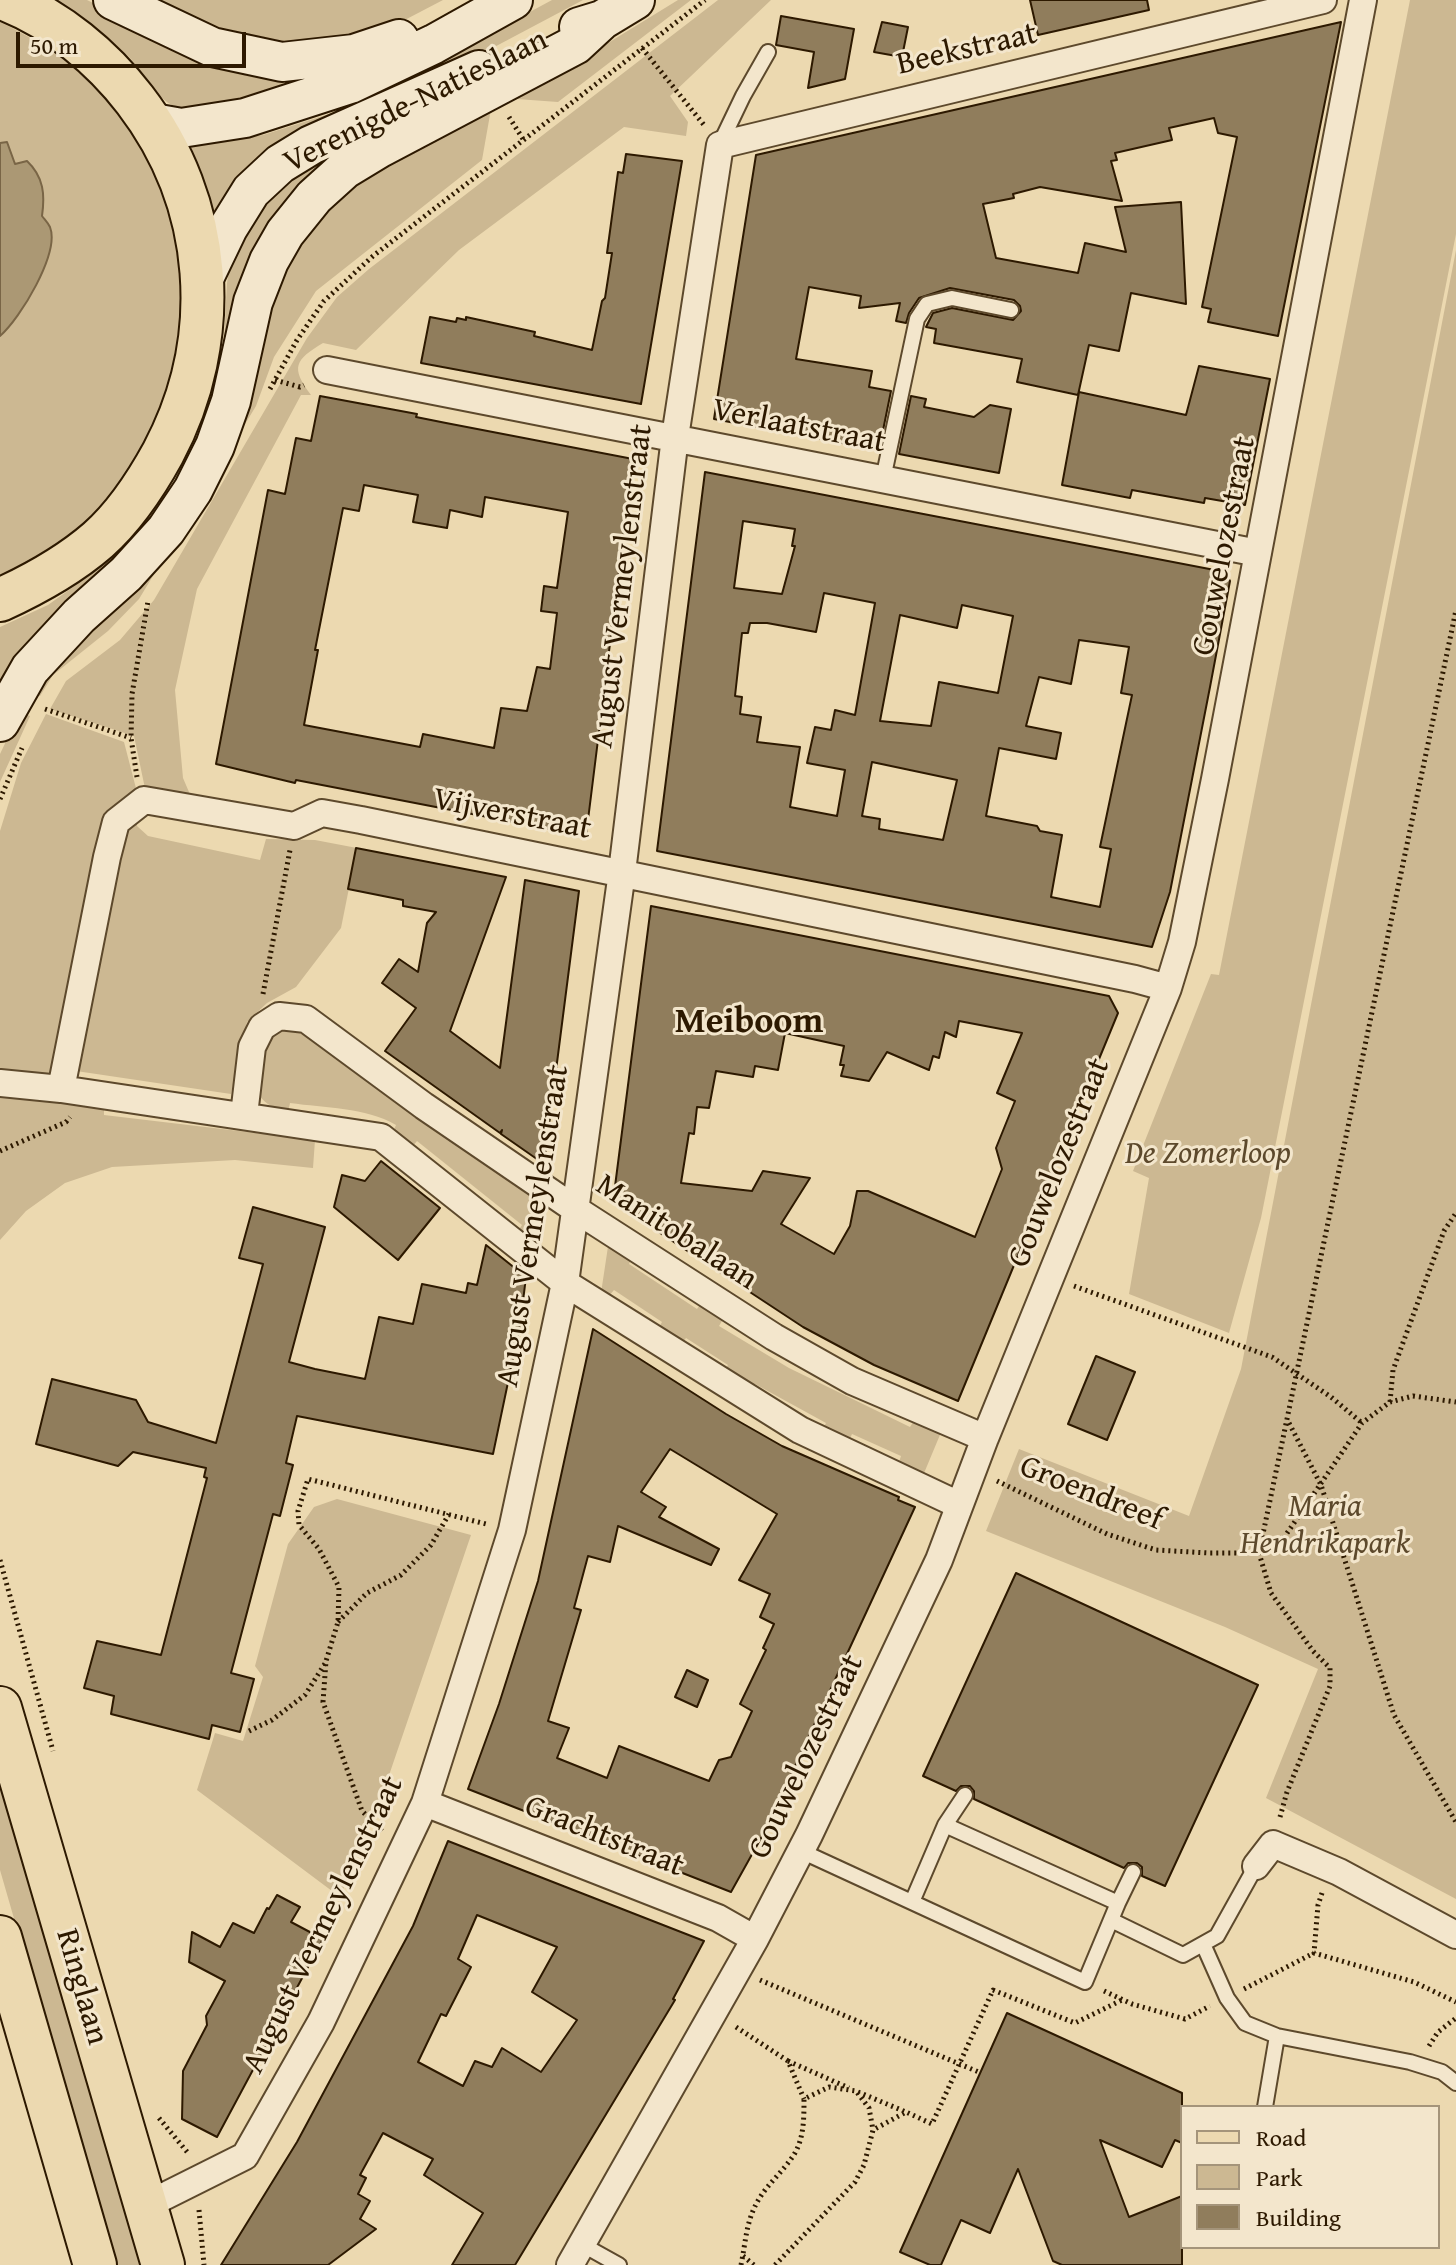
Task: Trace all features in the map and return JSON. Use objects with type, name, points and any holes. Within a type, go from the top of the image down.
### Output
[{"type":"main road","points":[[0,600],[41,582],[99,539],[146,485],[180,421],[200,352],[203,280],[196,225],[179,172],[153,123],[117,77],[74,38],[7,0]]},
{"type":"main road","points":[[113,0],[212,47],[282,62],[354,54],[398,39],[434,44]]},
{"type":"main road","name":"Verenigde-Natieslaan","points":[[153,123],[181,128],[245,118],[350,84],[434,44],[513,0]]},
{"type":"main road","name":"Verenigde-Natieslaan","points":[[203,280],[228,228],[251,191],[280,164],[311,145],[566,30],[602,20],[635,0]]},
{"type":"main road","points":[[8,707],[30,669],[79,616],[126,574],[166,530],[193,490],[215,446],[231,401],[253,302],[269,261],[285,233],[314,197],[345,169],[575,45],[602,20]]},
{"type":"main road","name":"Ringlaan","points":[[0,1708],[163,2265]]},
{"type":"main road","name":"Ringlaan","points":[[0,1937],[95,2265]]},
{"type":"street","name":"Beekstraat","points":[[720,145],[1323,0]]},
{"type":"street","points":[[1336,0],[1363,2]]},
{"type":"street","name":"Gouwelozestraat","points":[[576,2255],[755,1939],[801,1851],[939,1560],[1050,1274],[1168,988],[1182,942],[1363,2]]},
{"type":"street","name":"August Vermeylenstraat","points":[[145,2206],[245,2156],[321,2022],[425,1803],[512,1530],[565,1283],[622,872],[675,437],[720,145]]},
{"type":"street","name":"Verlaatstraat","points":[[327,370],[1258,553]]},
{"type":"street","points":[[72,1091],[104,872],[116,822],[144,800]]},
{"type":"street","name":"Vijverstraat","points":[[144,800],[294,826],[322,813],[622,872],[1168,988]]},
{"type":"street","name":"Manitobalaan","points":[[262,1027],[279,1016],[306,1019],[424,1106],[575,1209],[774,1337],[852,1381],[985,1438]]},
{"type":"street","points":[[244,1115],[252,1047],[262,1027]]},
{"type":"street","points":[[0,1083],[244,1115],[381,1137],[565,1283],[800,1430],[959,1505]]},
{"type":"street","name":"Grachtstraat","points":[[425,1803],[718,1918],[755,1939]]},
{"type":"street","points":[[1256,1866],[1273,1844],[1330,1868],[1456,1935]]},
{"type":"lane","points":[[720,145],[768,52]]},
{"type":"lane","points":[[883,479],[917,319],[927,304],[952,298],[1011,310]]},
{"type":"lane","points":[[912,1902],[945,1825],[965,1795]]},
{"type":"lane","points":[[945,1825],[1118,1903]]},
{"type":"lane","points":[[801,1851],[1085,1982],[1133,1872]]},
{"type":"lane","points":[[1111,1920],[1183,1955],[1217,1936],[1256,1866]]},
{"type":"lane","points":[[1203,1944],[1227,1998],[1245,2023],[1277,2036],[1418,2064],[1442,2072],[1456,2083]]},
{"type":"lane","points":[[1265,2105],[1277,2036]]},
{"type":"lane","points":[[576,2255],[619,2265]]},
{"type":"path","points":[[642,48],[720,145]]},
{"type":"path","points":[[507,115],[523,140]]},
{"type":"path","points":[[144,800],[140,794],[131,738],[132,694],[148,601]]},
{"type":"path","points":[[1273,1844],[1287,1792],[1330,1686],[1330,1668],[1313,1651],[1271,1593],[1259,1553],[1456,610]]},
{"type":"path","points":[[8,707],[41,708],[131,738]]},
{"type":"path","points":[[262,1027],[258,1019],[294,826]]},
{"type":"path","points":[[0,1151],[66,1122],[80,1105],[72,1091]]},
{"type":"path","points":[[1390,1402],[1393,1370],[1444,1231],[1456,1213]]},
{"type":"path","points":[[1050,1274],[1084,1291],[1272,1357],[1362,1423]]},
{"type":"path","points":[[1259,1553],[1281,1542],[1362,1423],[1390,1402],[1413,1396],[1456,1402]]},
{"type":"path","points":[[1288,1421],[1321,1485],[1394,1715],[1456,1822]]},
{"type":"path","name":"Groendreef","points":[[972,1472],[1002,1483],[1107,1534],[1156,1550],[1259,1553]]},
{"type":"path","points":[[403,1851],[362,1811],[323,1702],[326,1661],[338,1622],[339,1587],[319,1549],[299,1525],[298,1511],[308,1479],[512,1530]]},
{"type":"path","points":[[338,1622],[367,1593],[401,1575],[431,1545],[449,1514]]},
{"type":"path","points":[[0,1560],[56,1758]]},
{"type":"path","points":[[249,1731],[272,1720],[305,1695],[326,1661]]},
{"type":"path","points":[[1330,1868],[1318,1905],[1314,1953],[1414,1982],[1456,2002]]},
{"type":"path","points":[[738,1968],[981,2073]]},
{"type":"path","points":[[732,2025],[788,2061],[932,2124],[993,1990],[1075,2023],[1122,2000]]},
{"type":"path","points":[[1418,2064],[1438,2032],[1456,2018]]},
{"type":"path","points":[[741,2265],[747,2223],[760,2197],[793,2157],[803,2126],[804,2099],[788,2061]]},
{"type":"path","points":[[775,2265],[855,2182],[864,2165],[873,2130],[869,2108],[856,2091],[829,2087],[804,2099]]},
{"type":"path","points":[[873,2130],[906,2112]]},
{"type":"path","points":[[158,2117],[187,2152],[195,2180],[204,2265]]},
{"type":"path","points":[[743,2256],[754,2265]]},
{"type":"green space","points":[[54,0],[87,0],[190,51],[313,80],[228,105],[180,108],[164,100],[128,56],[111,41]]},
{"type":"green space","points":[[142,0],[443,0],[376,35],[317,46],[237,40]]},
{"type":"green space","points":[[552,0],[583,0],[417,88],[218,223],[191,146],[263,135],[329,114],[430,66]]},
{"type":"green space","points":[[678,0],[691,0],[558,102],[517,99]]},
{"type":"green space","points":[[718,0],[771,0],[670,96],[688,122],[686,136],[624,127],[459,250],[356,350],[323,343],[301,360],[298,371],[311,395],[301,395],[197,589],[175,690],[183,778],[192,799],[147,798],[134,736],[50,709],[66,681],[120,640],[154,600],[307,338],[337,297],[369,269]]},
{"type":"green space","name":"De Zomerloop","points":[[1410,0],[1456,0],[1456,234],[1261,1218],[1229,1333],[1129,1294],[1149,1178],[1133,1171],[1211,974],[1219,975]]},
{"type":"green space","points":[[0,22],[70,65],[130,128],[165,201],[176,249],[180,298],[176,347],[165,395],[146,441],[120,483],[67,537],[0,576]]},
{"type":"green space","points":[[491,109],[482,160],[316,291],[274,357],[256,406],[139,599],[108,631],[53,675],[40,696],[29,694],[145,571],[258,343],[293,246],[346,183]]},
{"type":"green space","points":[[392,121],[290,210],[187,481],[0,697],[0,627],[48,605],[101,567],[144,527],[194,449],[210,407],[224,342],[232,248],[264,193]]},
{"type":"green space","name":"Maria Hendrikapark","points":[[1456,250],[1456,1899],[1266,1798],[1318,1669],[1225,1627],[986,1531],[1019,1449],[1189,1516],[1241,1369]]},
{"type":"green space","points":[[20,712],[30,716],[0,782],[0,754]]},
{"type":"green space","points":[[46,714],[124,742],[138,796],[137,826],[148,836],[260,860],[266,839],[315,840],[357,848],[341,928],[296,987],[267,1003],[247,1022],[231,1094],[56,1068],[41,1079],[0,1076],[0,831],[21,763]]},
{"type":"green space","points":[[299,1028],[538,1198],[531,1244],[518,1231],[522,1225],[417,1141],[413,1146],[393,1132],[396,1125],[358,1111],[290,1103],[288,1112],[268,1104],[256,1083],[258,1065],[267,1042],[280,1031]]},
{"type":"green space","points":[[0,1097],[70,1102],[104,1108],[104,1115],[315,1140],[313,1168],[235,1160],[112,1167],[65,1183],[26,1211],[0,1240]]},
{"type":"green space","points":[[609,1240],[633,1256],[629,1264],[697,1309],[702,1302],[725,1316],[719,1326],[789,1368],[910,1427],[915,1419],[942,1430],[922,1478],[898,1465],[901,1456],[852,1434],[848,1443],[822,1431],[826,1423],[755,1384],[750,1391],[722,1374],[728,1365],[686,1338],[680,1346],[657,1331],[662,1322],[614,1290],[608,1297],[601,1293]]},
{"type":"green space","points":[[337,1499],[471,1535],[386,1784],[340,1897],[197,1790],[215,1733],[243,1741],[263,1677],[255,1666],[288,1544],[314,1507]]},
{"type":"green space","points":[[0,1768],[143,2265],[114,2265],[0,1870]]},
{"type":"shaded area","points":[[7,142],[15,164],[27,161],[40,180],[42,216],[50,227],[52,238],[36,285],[18,315],[0,336],[0,143]]},
{"type":"building","points":[[1030,0],[1147,0],[1149,10],[1038,35]]},
{"type":"building","points":[[781,16],[854,29],[845,79],[808,88],[814,52],[776,45]]},
{"type":"building","points":[[882,22],[908,27],[902,57],[874,52]]},
{"type":"building","points":[[1341,22],[1278,336],[1208,322],[1211,309],[1202,307],[1237,137],[1218,133],[1214,118],[1169,128],[1172,140],[1115,153],[1117,160],[1111,161],[1122,201],[1040,187],[1013,194],[1014,198],[983,204],[996,258],[1078,273],[1085,243],[1126,252],[1115,207],[1181,202],[1186,304],[1131,293],[1119,351],[1089,345],[1078,395],[1017,382],[1022,359],[934,343],[936,329],[926,327],[933,313],[952,308],[1013,320],[1021,311],[1014,300],[950,288],[919,298],[906,323],[896,321],[900,303],[859,308],[861,296],[809,287],[796,359],[872,371],[869,387],[891,391],[879,450],[714,419],[756,155]]},
{"type":"building","points":[[626,154],[682,161],[641,404],[421,363],[430,317],[456,322],[457,318],[466,320],[466,317],[535,332],[534,336],[592,350],[612,253],[607,253],[618,172],[623,173]]},
{"type":"building","points":[[1199,366],[1270,379],[1245,505],[1205,498],[1204,503],[1132,490],[1130,498],[1062,485],[1079,392],[1186,415]]},
{"type":"building","points":[[320,396],[633,459],[586,836],[296,780],[295,783],[216,764],[268,490],[285,494],[296,438],[311,441]],"holes":[[[364,485],[418,495],[413,522],[447,528],[450,510],[482,517],[485,497],[568,512],[557,588],[544,586],[541,611],[557,613],[550,669],[537,667],[527,711],[501,708],[494,748],[423,734],[420,747],[304,725],[318,650],[315,650],[343,508],[359,511]]]},
{"type":"building","points":[[911,396],[926,399],[924,407],[974,417],[990,405],[1011,409],[999,473],[899,454]]},
{"type":"building","points":[[705,472],[1225,572],[1230,581],[1170,892],[1152,947],[657,851]],"holes":[[[743,521],[795,529],[792,546],[795,546],[782,594],[734,588]],[[824,593],[875,603],[855,715],[835,710],[831,730],[815,727],[807,763],[845,770],[837,816],[790,807],[800,747],[757,742],[761,717],[740,714],[742,697],[735,696],[742,633],[748,633],[750,623],[816,632]],[[962,605],[1013,616],[998,693],[939,682],[931,726],[880,721],[900,615],[957,628]],[[1079,640],[1129,647],[1121,693],[1132,695],[1100,847],[1111,849],[1100,907],[1051,897],[1062,835],[1040,831],[1037,826],[986,816],[999,748],[1056,759],[1061,733],[1026,726],[1039,677],[1071,684]],[[872,762],[957,780],[943,840],[879,829],[880,819],[862,816]]]},
{"type":"building","points":[[356,848],[506,877],[450,1031],[500,1068],[525,880],[579,891],[544,1164],[501,1134],[502,1130],[500,1133],[385,1051],[416,1008],[382,983],[399,959],[418,972],[427,923],[436,912],[403,906],[403,900],[348,889]]},
{"type":"building","points":[[651,906],[1109,996],[1118,1013],[958,1401],[874,1365],[803,1327],[613,1202]],"holes":[[[959,1021],[1022,1033],[997,1093],[1015,1101],[996,1148],[1002,1169],[975,1237],[868,1191],[857,1191],[850,1226],[834,1254],[781,1224],[810,1178],[763,1171],[752,1191],[681,1183],[689,1133],[694,1134],[697,1107],[709,1108],[716,1071],[753,1077],[755,1066],[778,1070],[785,1033],[844,1046],[841,1076],[869,1081],[887,1052],[929,1070],[933,1056],[939,1058],[945,1032],[956,1037]]]},
{"type":"building","points":[[381,1161],[440,1208],[398,1260],[334,1207],[342,1175],[365,1181]]},
{"type":"building","points":[[253,1207],[325,1227],[289,1362],[315,1369],[365,1379],[379,1317],[413,1324],[422,1284],[466,1293],[468,1283],[477,1285],[486,1245],[526,1277],[520,1325],[493,1454],[297,1416],[286,1463],[293,1465],[280,1516],[273,1514],[231,1673],[254,1679],[240,1732],[212,1725],[209,1739],[111,1714],[114,1696],[84,1688],[97,1641],[161,1655],[207,1478],[204,1477],[206,1468],[133,1452],[118,1466],[36,1444],[52,1379],[136,1400],[148,1422],[216,1443],[263,1264],[239,1258]]},
{"type":"building","points":[[593,1329],[782,1446],[899,1497],[898,1500],[915,1507],[765,1831],[731,1892],[468,1789],[538,1581]],"holes":[[[670,1449],[777,1514],[739,1580],[770,1594],[760,1617],[774,1624],[763,1648],[766,1650],[740,1704],[752,1711],[731,1757],[719,1760],[709,1781],[619,1746],[607,1778],[557,1758],[569,1728],[548,1721],[581,1610],[574,1608],[588,1556],[610,1562],[618,1526],[711,1565],[719,1549],[659,1517],[666,1507],[641,1492]]]},
{"type":"building","points":[[1096,1356],[1135,1372],[1107,1440],[1068,1424]]},
{"type":"building","points":[[1016,1573],[1258,1685],[1165,1886],[1142,1876],[1142,1867],[1137,1863],[1128,1863],[1124,1868],[974,1799],[970,1786],[961,1786],[956,1791],[923,1776]]},
{"type":"building","points":[[687,1670],[708,1680],[697,1707],[675,1697]]},
{"type":"building","points":[[448,1841],[704,1941],[675,2000],[515,2265],[452,2265],[483,2213],[424,2175],[433,2159],[383,2133],[360,2175],[366,2178],[358,2194],[370,2201],[360,2219],[376,2229],[328,2265],[221,2265],[297,2142],[413,1926]],"holes":[[[477,1915],[557,1947],[532,1992],[577,2020],[541,2072],[502,2048],[492,2067],[475,2061],[463,2086],[418,2062],[441,2014],[446,2016],[471,1967],[458,1959]]]},
{"type":"building","points":[[277,1895],[300,1907],[291,1922],[323,1939],[217,2137],[182,2119],[183,2071],[207,2025],[206,2016],[225,1981],[189,1962],[192,1932],[220,1947],[233,1923],[254,1933]]},
{"type":"building","points":[[1007,2013],[1182,2093],[1180,2142],[1175,2140],[1162,2167],[1100,2140],[1129,2217],[1180,2197],[1182,2265],[1062,2265],[1053,2261],[1018,2169],[990,2233],[961,2220],[941,2265],[930,2265],[900,2252]]},
{"type":"district","name":"Meiboom","points":[[749,1023]]}]
